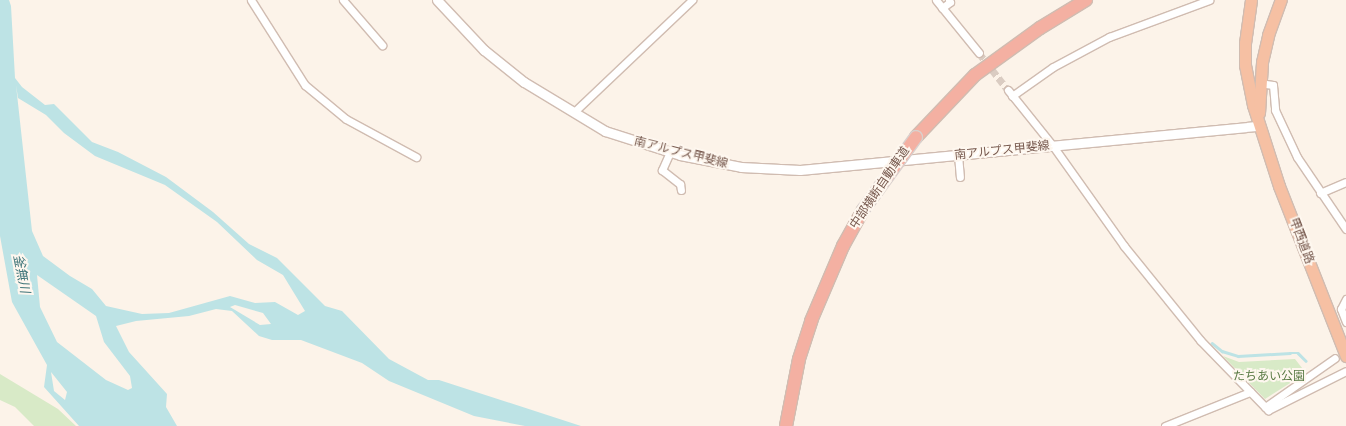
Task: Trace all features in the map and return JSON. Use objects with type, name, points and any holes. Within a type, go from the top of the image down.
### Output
[{"type":"highway","name":"中部横断自動車道","points":[[786,426],[789,404],[799,359],[814,314],[843,246],[863,210],[916,137],[944,104],[992,62],[1040,28],[1086,0]]},
{"type":"highway","name":"甲西道路","points":[[1251,0],[1245,43],[1245,65],[1259,126],[1279,186],[1341,357]]},
{"type":"highway","name":"甲西道路","points":[[1259,126],[1259,83],[1268,35],[1281,0]]},
{"type":"main road","name":"南アルプス甲斐線","points":[[437,0],[484,50],[524,82],[605,131],[670,152],[741,167],[800,170],[1259,126]]},
{"type":"street","points":[[251,0],[305,85],[346,119],[416,157]]},
{"type":"street","points":[[343,0],[382,45]]},
{"type":"street","points":[[574,112],[692,0]]},
{"type":"street","points":[[936,0],[979,53]]},
{"type":"street","points":[[942,8],[950,2],[949,0]]},
{"type":"street","points":[[1209,0],[1109,37],[1010,93],[1053,146],[1124,246],[1215,357],[1268,410],[1294,399],[1346,372]]},
{"type":"street","points":[[1259,83],[1273,85],[1275,110],[1297,157],[1320,193],[1346,229]]},
{"type":"street","points":[[670,152],[662,170],[680,184],[681,190]]},
{"type":"street","points":[[958,155],[960,177]]},
{"type":"street","points":[[1320,193],[1346,182]]},
{"type":"street","points":[[1346,299],[1341,308],[1346,322]]},
{"type":"street","points":[[1265,407],[1341,357]]},
{"type":"street","points":[[1165,426],[1250,392]]},
{"type":"green space","name":"たちあい公園","points":[[1223,356],[1239,362],[1295,359],[1306,373],[1265,399]]},
{"type":"green space","points":[[0,374],[58,409],[76,426],[34,426],[15,407],[0,400]]},
{"type":"water","name":"釜無川","points":[[0,0],[9,0],[11,6],[15,78],[22,87],[45,105],[54,104],[92,142],[118,152],[166,177],[213,212],[249,244],[277,258],[325,306],[342,311],[389,359],[428,380],[439,380],[581,426],[525,426],[474,416],[389,381],[362,363],[301,340],[272,340],[259,336],[232,311],[216,309],[189,316],[136,321],[116,326],[129,352],[167,394],[166,407],[177,426],[79,426],[44,387],[47,365],[12,302],[0,236]],"holes":[[[16,85],[18,98],[46,115],[64,133],[95,156],[165,185],[217,222],[257,260],[283,275],[305,311],[298,315],[275,302],[255,303],[230,296],[169,313],[142,314],[106,306],[92,289],[70,276],[43,256],[32,231]],[[37,275],[96,316],[104,342],[130,376],[132,388],[128,390],[106,380],[57,342],[40,307]],[[235,305],[263,313],[271,324],[260,325],[230,307]],[[51,372],[67,392],[65,400],[54,391]]]},
{"type":"waterway","points":[[1212,343],[1222,351],[1238,356],[1298,353],[1306,361]]},
{"type":"tunnel","points":[[979,53],[1008,90]]}]
